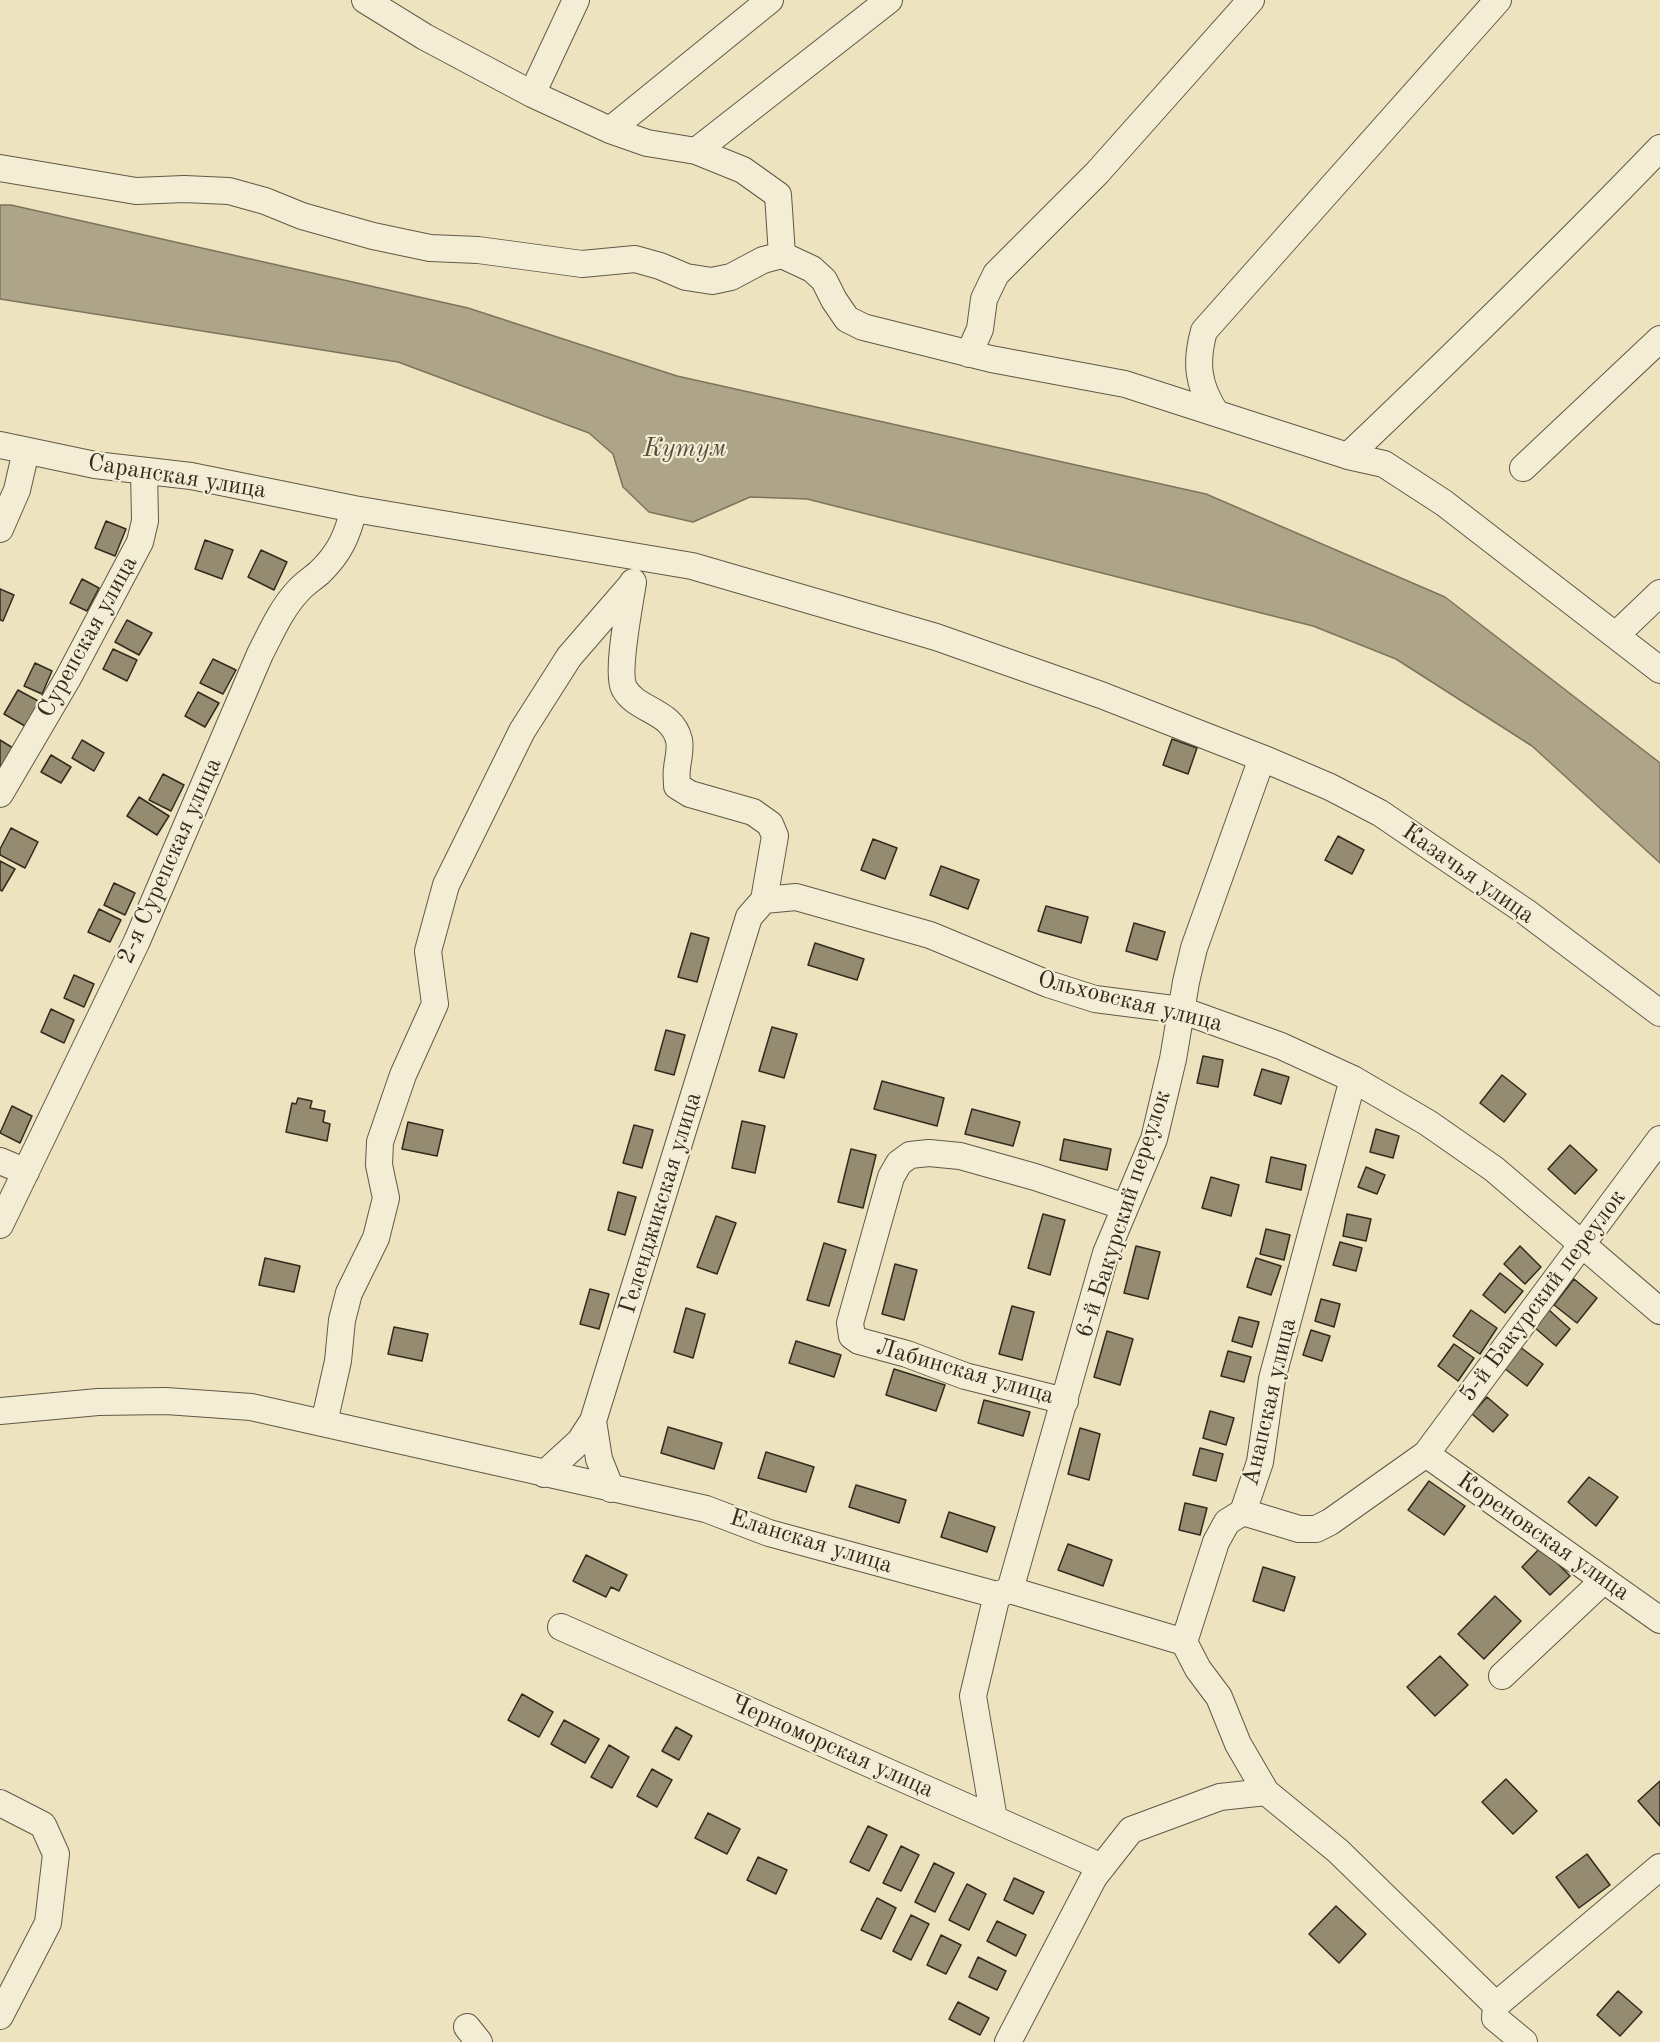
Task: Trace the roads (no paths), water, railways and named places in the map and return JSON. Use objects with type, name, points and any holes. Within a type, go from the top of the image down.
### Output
[{"type":"street","points":[[532,94],[576,0]]},
{"type":"street","points":[[610,130],[771,0]]},
{"type":"street","points":[[696,151],[889,0]]},
{"type":"street","points":[[969,354],[980,329],[984,299],[996,274],[1096,173],[1251,0]]},
{"type":"street","points":[[1216,413],[1204,396],[1200,376],[1198,352],[1204,331],[1498,0]]},
{"type":"street","points":[[368,1],[425,37],[532,94],[610,130],[647,143],[696,151],[743,170],[778,195],[782,255]]},
{"type":"street","points":[[1348,456],[1557,254],[1660,148]]},
{"type":"street","points":[[0,168],[136,191],[184,189],[229,191],[265,201],[312,219],[373,236],[430,248],[478,249],[582,264],[635,259],[686,277],[712,280],[732,277],[762,260],[782,255],[813,269],[824,279],[847,319],[863,327],[969,354],[1125,384],[1348,456],[1384,464],[1444,503],[1660,670]]},
{"type":"street","points":[[1523,468],[1660,339]]},
{"type":"street","name":"Саранская улица","points":[[0,444],[95,465],[191,476],[354,509],[636,556]]},
{"type":"street","points":[[0,529],[17,490],[26,451]]},
{"type":"street","name":"Сурепская улица","points":[[0,794],[68,678],[140,542],[145,520],[144,471]]},
{"type":"street","name":"2-я Сурепская улица","points":[[0,1225],[137,941],[260,654],[280,615],[298,591],[320,573],[338,553],[348,532],[354,509]]},
{"type":"street","points":[[324,1424],[338,1361],[342,1320],[349,1293],[376,1238],[386,1198],[379,1165],[380,1142],[403,1075],[435,1004],[428,951],[446,885],[522,731],[569,657],[633,583],[636,556]]},
{"type":"street","name":"Казачья улица","points":[[636,556],[692,566],[936,637],[1101,695],[1330,787],[1380,813],[1526,912],[1660,1013]]},
{"type":"street","name":"Геленджикская улица","points":[[611,1489],[599,1459],[593,1421],[757,909],[775,836],[770,824],[753,812],[690,794],[677,786],[676,771],[680,744],[677,731],[667,719],[635,699],[624,688],[621,670],[633,583]]},
{"type":"street","points":[[1616,635],[1660,593]]},
{"type":"street","name":"6-й Бакурский переулок","points":[[994,1819],[973,1696],[1065,1401],[1106,1253],[1154,1139],[1173,1059],[1180,1010],[1194,948],[1262,758]]},
{"type":"street","name":"Ольховская улица","points":[[757,909],[795,897],[930,934],[1048,984],[1095,999],[1180,1010],[1281,1046],[1353,1079],[1428,1123],[1494,1168],[1660,1311]]},
{"type":"street","name":"Анапская улица","points":[[1184,1642],[1216,1542],[1227,1522],[1243,1512],[1260,1461],[1272,1379],[1353,1079]]},
{"type":"street","name":"5-й Бакурский переулок","points":[[1243,1512],[1299,1529],[1316,1529],[1330,1522],[1426,1454],[1581,1242],[1660,1139]]},
{"type":"street","name":"Лабинская улица","points":[[1065,1401],[965,1376],[907,1354],[859,1341],[852,1336],[850,1323],[880,1211],[891,1177],[899,1163],[910,1155],[929,1153],[960,1156],[1035,1177],[1125,1208]]},
{"type":"street","points":[[0,1161],[26,1172]]},
{"type":"street","name":"Еланская улица","points":[[0,1411],[98,1402],[166,1401],[252,1407],[706,1509],[769,1533],[1004,1593]]},
{"type":"street","points":[[544,1474],[580,1441],[593,1421]]},
{"type":"street","name":"Кореновская улица","points":[[1426,1454],[1604,1580],[1658,1613]]},
{"type":"street","points":[[1502,1676],[1604,1580]]},
{"type":"street","points":[[1004,1593],[1184,1642],[1198,1669],[1219,1697],[1238,1743],[1266,1792],[1338,1851],[1496,2005]]},
{"type":"street","name":"Черноморская улица","points":[[561,1627],[1102,1867]]},
{"type":"street","points":[[1008,2042],[1094,1877],[1131,1830],[1220,1797],[1266,1792]]},
{"type":"street","points":[[0,1803],[43,1825],[56,1854],[48,1923],[0,2016]]},
{"type":"street","points":[[1524,2042],[1495,2018],[1496,2005],[1660,1867]]},
{"type":"water","name":"Кутум","points":[[0,205],[11,205],[468,308],[677,376],[1206,494],[1445,597],[1660,763],[1660,863],[1532,746],[1396,659],[1313,626],[807,499],[750,497],[693,522],[649,512],[623,487],[613,454],[589,433],[398,362],[0,299]]}]
